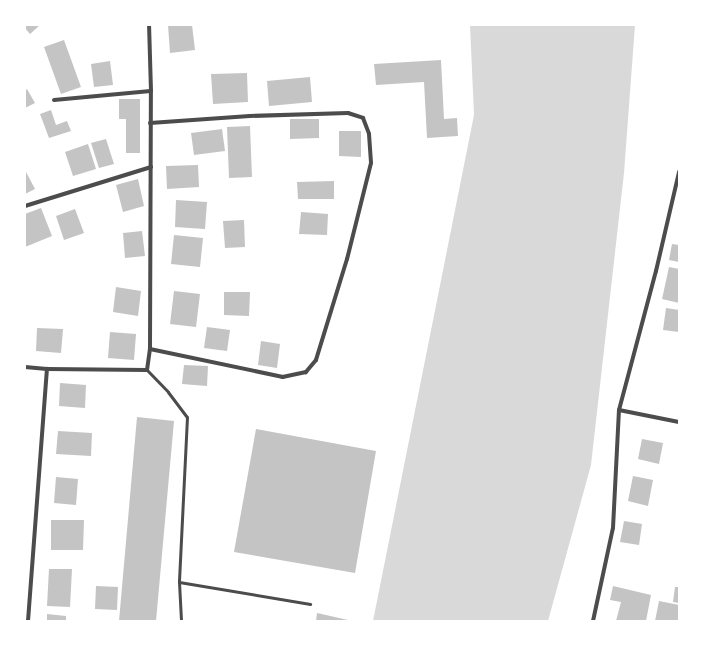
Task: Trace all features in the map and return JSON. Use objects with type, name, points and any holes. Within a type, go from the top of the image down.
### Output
[{"type":"street","points":[[25,367],[47,369],[147,370],[150,349],[151,91],[149,25]]},
{"type":"street","points":[[54,100],[151,91]]},
{"type":"street","points":[[150,123],[250,116],[348,113],[362,118],[368,134],[371,163],[347,259],[316,360],[306,372],[283,377],[150,349]]},
{"type":"street","points":[[25,206],[151,167]]},
{"type":"street","points":[[593,621],[613,528],[619,410],[656,271],[679,172]]},
{"type":"street","points":[[28,621],[47,369]]},
{"type":"street","points":[[619,410],[679,422]]},
{"type":"lane","points":[[147,370],[168,392],[187,417],[179,582],[181,621]]},
{"type":"lane","points":[[179,582],[310,604]]},
{"type":"shaded area","points":[[470,25],[635,25],[624,173],[591,465],[548,621],[373,621],[474,115]]},
{"type":"building","points":[[25,25],[40,25],[30,34],[25,28]]},
{"type":"building","points":[[168,25],[192,25],[195,50],[170,53]]},
{"type":"building","points":[[64,40],[81,87],[61,94],[44,47]]},
{"type":"building","points":[[441,60],[444,119],[457,118],[458,136],[427,138],[424,82],[376,85],[374,64]]},
{"type":"building","points":[[110,61],[113,85],[94,87],[91,64]]},
{"type":"building","points":[[247,73],[248,102],[213,104],[211,74]]},
{"type":"building","points":[[310,77],[312,102],[269,106],[267,81]]},
{"type":"building","points":[[27,89],[35,103],[25,108],[25,91]]},
{"type":"building","points":[[119,99],[140,99],[140,153],[126,153],[126,119],[119,119]]},
{"type":"building","points":[[51,110],[56,125],[67,121],[71,131],[49,138],[40,114]]},
{"type":"building","points":[[290,119],[319,119],[319,138],[290,139]]},
{"type":"building","points":[[250,126],[252,177],[229,178],[227,127]]},
{"type":"building","points":[[222,129],[225,151],[194,155],[191,133]]},
{"type":"building","points":[[339,131],[361,131],[361,157],[339,156]]},
{"type":"building","points":[[106,139],[114,164],[99,168],[91,143]]},
{"type":"building","points":[[88,144],[96,169],[73,176],[65,152]]},
{"type":"building","points":[[198,165],[199,187],[167,189],[166,166]]},
{"type":"building","points":[[25,170],[35,189],[25,194]]},
{"type":"building","points":[[138,179],[144,206],[123,212],[116,185]]},
{"type":"building","points":[[334,181],[334,199],[298,199],[297,182]]},
{"type":"building","points":[[176,200],[207,202],[205,229],[175,227]]},
{"type":"building","points":[[41,208],[52,236],[25,247],[25,214]]},
{"type":"building","points":[[75,209],[84,233],[64,240],[56,216]]},
{"type":"building","points":[[301,212],[328,214],[327,235],[299,234]]},
{"type":"building","points":[[244,220],[245,247],[225,248],[223,221]]},
{"type":"building","points":[[142,231],[145,256],[125,258],[123,233]]},
{"type":"building","points":[[174,235],[203,238],[200,267],[171,264]]},
{"type":"building","points":[[672,244],[679,245],[679,262],[669,260]]},
{"type":"building","points":[[669,267],[679,269],[679,303],[662,299]]},
{"type":"building","points":[[116,287],[141,291],[138,316],[113,312]]},
{"type":"building","points":[[174,291],[200,294],[196,327],[170,324]]},
{"type":"building","points":[[224,292],[250,292],[249,316],[224,315]]},
{"type":"building","points":[[666,308],[679,310],[679,332],[663,330]]},
{"type":"building","points":[[207,327],[230,330],[227,351],[204,348]]},
{"type":"building","points":[[37,328],[63,329],[61,353],[36,351]]},
{"type":"building","points":[[110,332],[136,334],[134,360],[108,358]]},
{"type":"building","points":[[261,341],[280,344],[277,368],[258,365]]},
{"type":"building","points":[[184,365],[208,366],[207,386],[182,384]]},
{"type":"building","points":[[60,383],[86,385],[85,408],[59,406]]},
{"type":"building","points":[[137,417],[174,421],[156,621],[119,621]]},
{"type":"building","points":[[256,429],[376,451],[355,573],[234,552]]},
{"type":"building","points":[[58,431],[92,433],[91,456],[56,454]]},
{"type":"building","points":[[642,439],[663,443],[659,464],[638,459]]},
{"type":"building","points":[[633,476],[653,480],[648,506],[628,501]]},
{"type":"building","points":[[56,477],[78,479],[76,505],[54,503]]},
{"type":"building","points":[[51,520],[84,520],[83,550],[51,550]]},
{"type":"building","points":[[624,521],[642,524],[639,545],[620,542]]},
{"type":"building","points":[[49,569],[72,569],[70,607],[47,606]]},
{"type":"building","points":[[96,586],[118,587],[117,610],[95,609]]},
{"type":"building","points":[[613,586],[651,595],[646,621],[616,621],[621,602],[610,600]]},
{"type":"building","points":[[675,587],[679,587],[679,603],[673,602]]},
{"type":"building","points":[[659,601],[679,605],[679,621],[655,621]]},
{"type":"building","points":[[317,613],[348,620],[348,621],[316,621]]},
{"type":"building","points":[[47,614],[66,616],[66,621],[47,621]]}]
